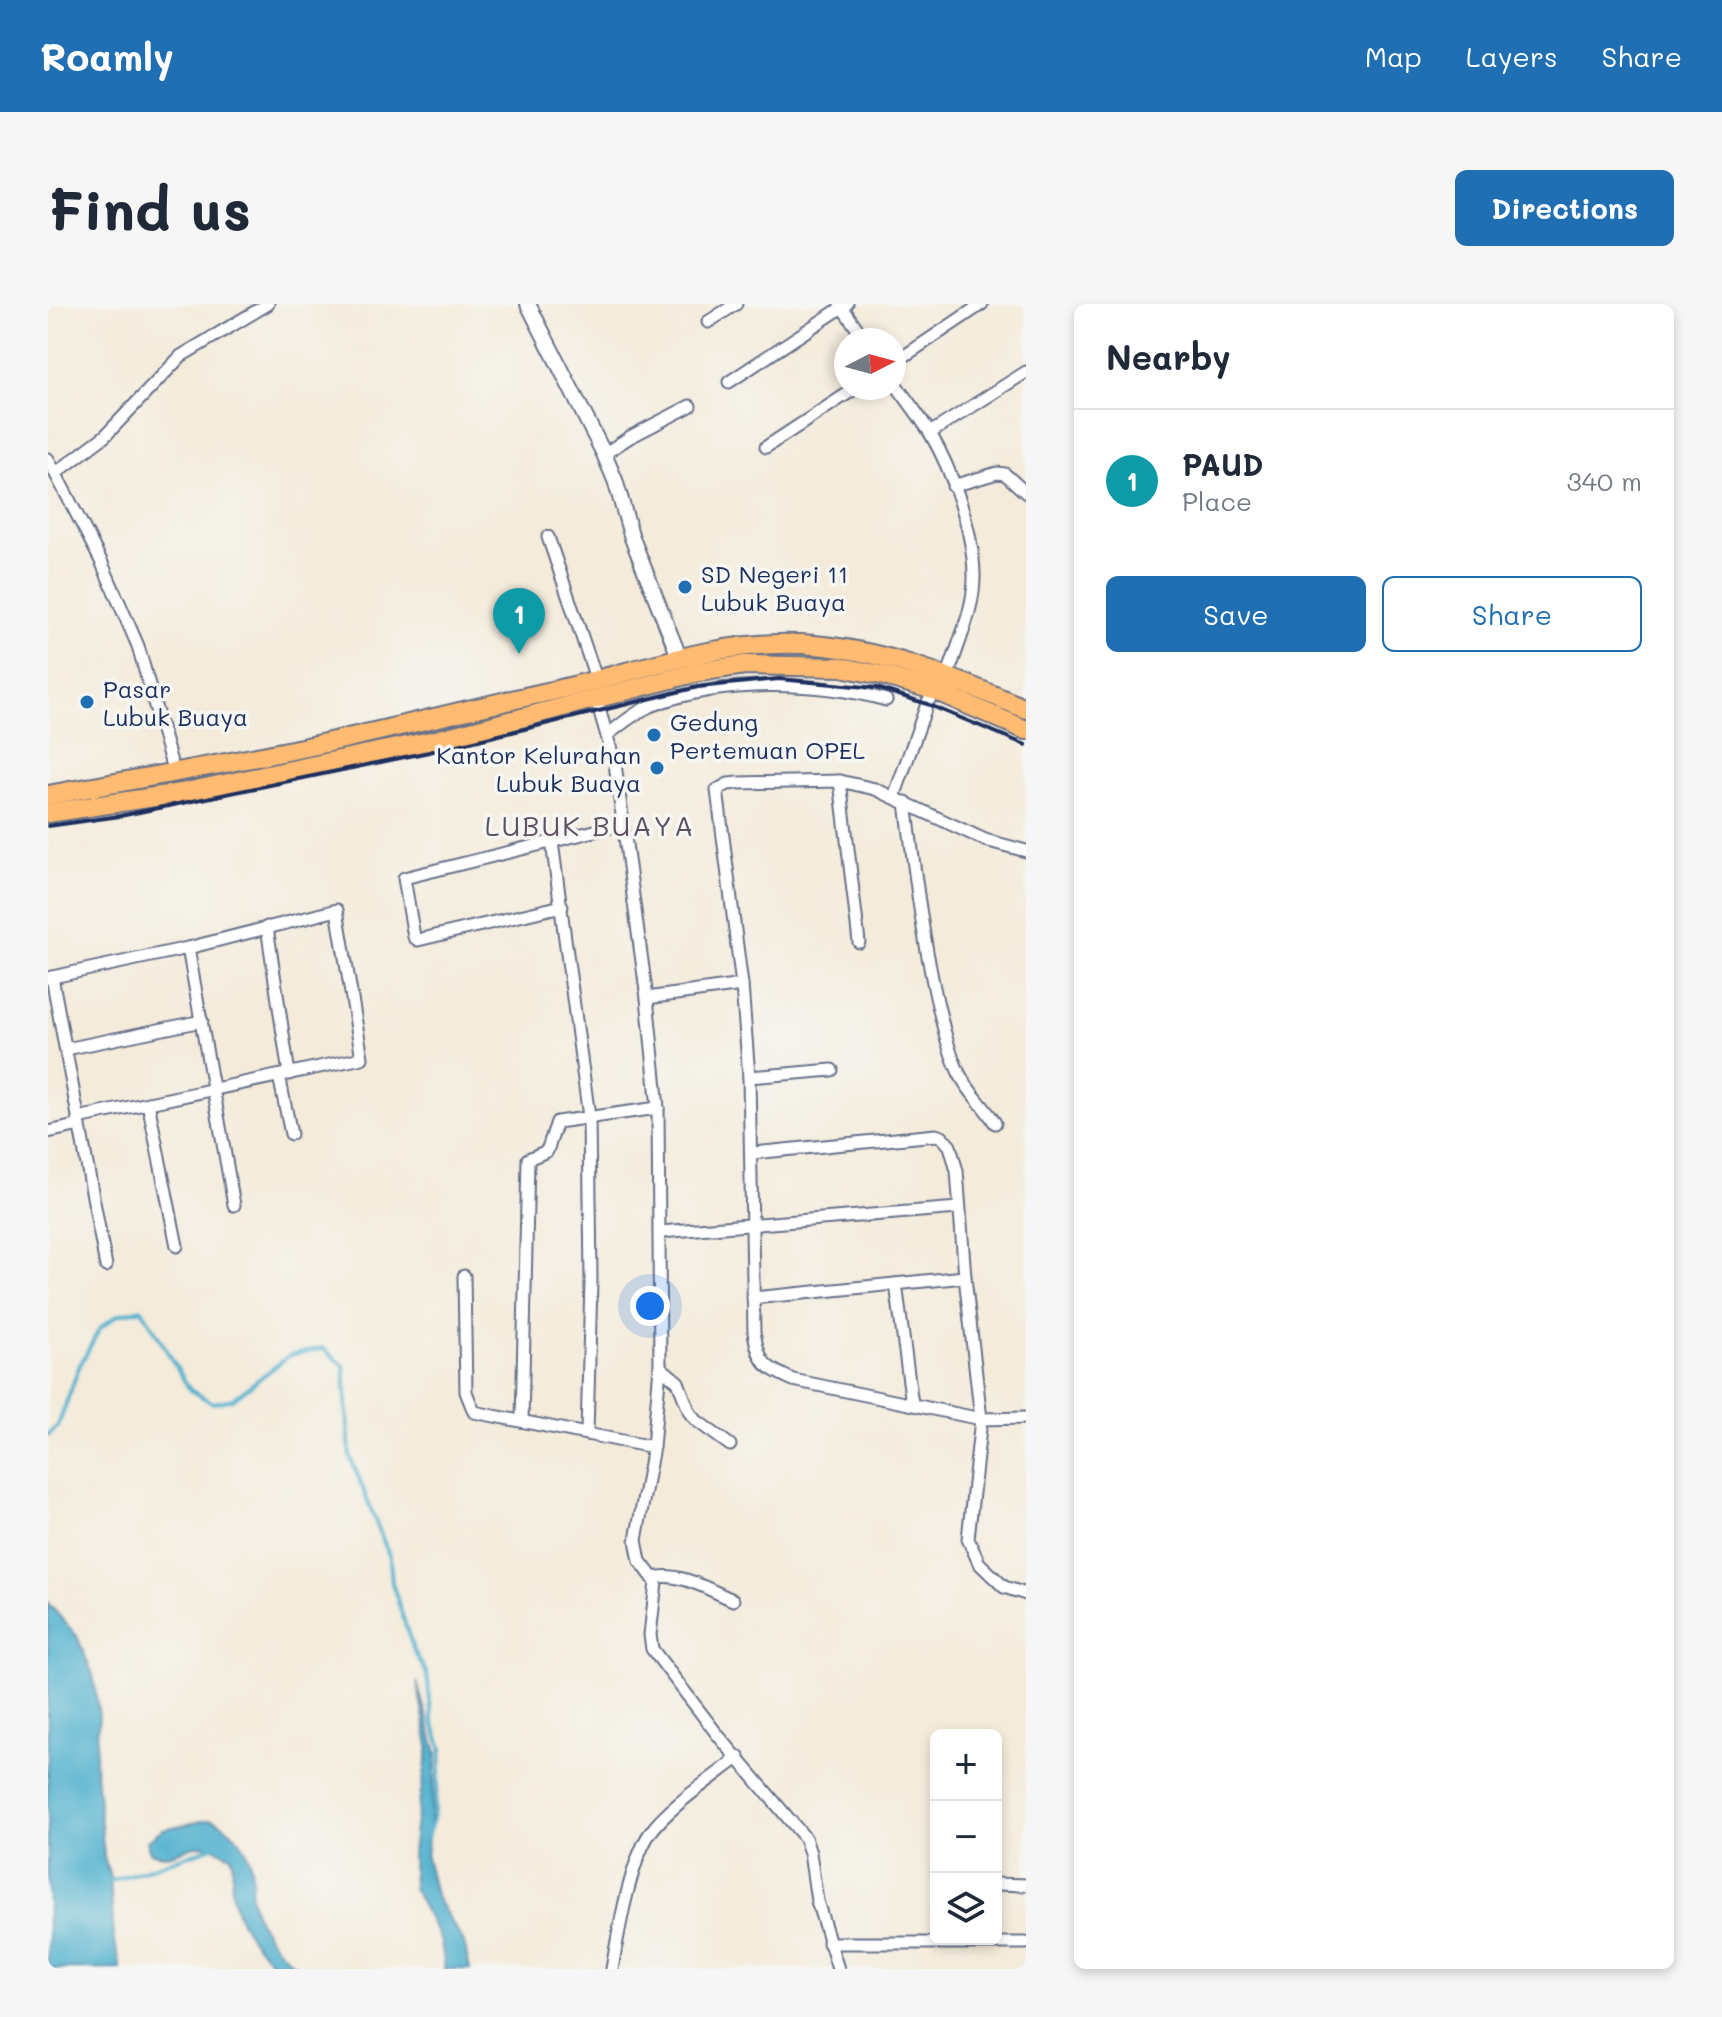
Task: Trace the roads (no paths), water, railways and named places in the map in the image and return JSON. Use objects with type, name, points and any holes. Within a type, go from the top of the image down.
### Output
[{"type":"highway","points":[[797,666],[799,644]]},
{"type":"highway","points":[[48,813],[181,793],[440,739],[596,690],[680,659],[747,646],[799,644],[843,658],[881,675],[934,690],[1026,730]]},
{"type":"highway","points":[[48,795],[726,667],[797,666],[843,658],[948,675],[1026,709]]},
{"type":"street","points":[[174,773],[138,646],[101,561],[51,466],[105,436],[181,356],[268,304]]},
{"type":"street","points":[[528,304],[604,454],[632,538],[680,659]]},
{"type":"street","points":[[708,322],[736,304]]},
{"type":"street","points":[[906,355],[982,304]]},
{"type":"street","points":[[729,382],[843,305],[857,328]]},
{"type":"street","points":[[930,433],[1026,372]]},
{"type":"street","points":[[906,399],[930,433],[953,486],[970,541],[974,575],[969,610],[948,675]]},
{"type":"street","points":[[766,447],[838,400]]},
{"type":"street","points":[[604,454],[690,406]]},
{"type":"street","points":[[953,486],[997,473],[1005,474],[1026,493]]},
{"type":"street","points":[[548,537],[596,690],[615,764],[647,998],[658,1108],[660,1367],[653,1447],[636,1540],[640,1561],[656,1587],[651,1625],[652,1649],[717,1734],[805,1838],[817,1901],[838,1969]]},
{"type":"street","points":[[607,735],[652,705],[735,688],[778,685],[820,687],[886,700]]},
{"type":"street","points":[[894,797],[934,690]]},
{"type":"street","points":[[840,781],[859,942]]},
{"type":"street","points":[[1026,851],[985,840],[894,797],[840,781],[738,783],[717,790],[742,985],[753,1153],[753,1298],[757,1347],[766,1368],[793,1380],[981,1419],[1026,1418]]},
{"type":"street","points":[[906,802],[927,953],[946,1035],[967,1088],[995,1123]]},
{"type":"street","points":[[562,906],[418,940],[414,937],[404,878],[623,824]]},
{"type":"street","points":[[552,842],[589,1117],[591,1281],[587,1434]]},
{"type":"street","points":[[48,1132],[79,1122],[148,1103],[362,1058],[337,910],[188,948],[50,978],[66,1049],[79,1122],[106,1266]]},
{"type":"street","points":[[267,927],[291,1134]]},
{"type":"street","points":[[188,948],[234,1205]]},
{"type":"street","points":[[647,998],[742,985]]},
{"type":"street","points":[[66,1049],[202,1021]]},
{"type":"street","points":[[749,1077],[832,1070]]},
{"type":"street","points":[[148,1103],[177,1246]]},
{"type":"street","points":[[522,1421],[528,1159],[547,1151],[557,1122],[658,1108]]},
{"type":"street","points":[[753,1153],[936,1135],[942,1137],[954,1156],[981,1419],[968,1539],[974,1556],[1004,1587],[1026,1594]]},
{"type":"street","points":[[660,1232],[958,1208]]},
{"type":"street","points":[[464,1276],[466,1392],[474,1412],[653,1447]]},
{"type":"street","points":[[753,1298],[965,1277]]},
{"type":"street","points":[[896,1284],[912,1404]]},
{"type":"street","points":[[660,1367],[678,1382],[690,1413],[697,1421],[730,1445]]},
{"type":"street","points":[[653,1578],[663,1575],[685,1579],[733,1600]]},
{"type":"street","points":[[612,1969],[619,1929],[639,1857],[649,1834],[739,1757]]},
{"type":"street","points":[[1002,1884],[1026,1885]]},
{"type":"street","points":[[829,1943],[930,1941]]},
{"type":"street","points":[[1002,1942],[1026,1943]]},
{"type":"water","points":[[48,1603],[77,1636],[93,1675],[99,1716],[95,1761],[104,1856],[110,1878],[114,1937],[121,1969],[48,1969]]},
{"type":"water","points":[[417,1682],[437,1753],[426,1857],[435,1895],[464,1943],[470,1969],[445,1969],[441,1941],[413,1888],[412,1853],[429,1746]]},
{"type":"water","points":[[212,1819],[235,1835],[246,1850],[251,1868],[251,1897],[257,1918],[276,1946],[300,1969],[278,1969],[255,1944],[243,1925],[234,1905],[231,1855],[200,1845],[170,1854],[150,1852],[146,1841],[163,1829]]},
{"type":"waterway","points":[[48,1435],[58,1426],[79,1367],[100,1328],[118,1315],[142,1309],[190,1390],[213,1403],[233,1399],[290,1355],[323,1348],[344,1366],[350,1456],[390,1558],[392,1583],[413,1649],[427,1674],[432,1719],[442,1749],[433,1819],[427,1837]]},
{"type":"waterway","points":[[108,1882],[213,1847]]},
{"type":"railway","points":[[48,826],[120,816],[429,752],[698,687],[779,679],[877,688],[927,704],[1026,745]]},
{"type":"place","name":"SD Negeri 11 Lubuk Buaya","points":[[685,587]]},
{"type":"place","name":"PAUD","points":[[519,654]]},
{"type":"place","name":"Pasar Lubuk Buaya","points":[[87,702]]},
{"type":"place","name":"Gedung Pertemuan OPEL","points":[[654,735]]},
{"type":"place","name":"Kantor Kelurahan Lubuk Buaya","points":[[657,768]]},
{"type":"district","name":"LUBUK BUAYA","points":[[590,825]]}]
